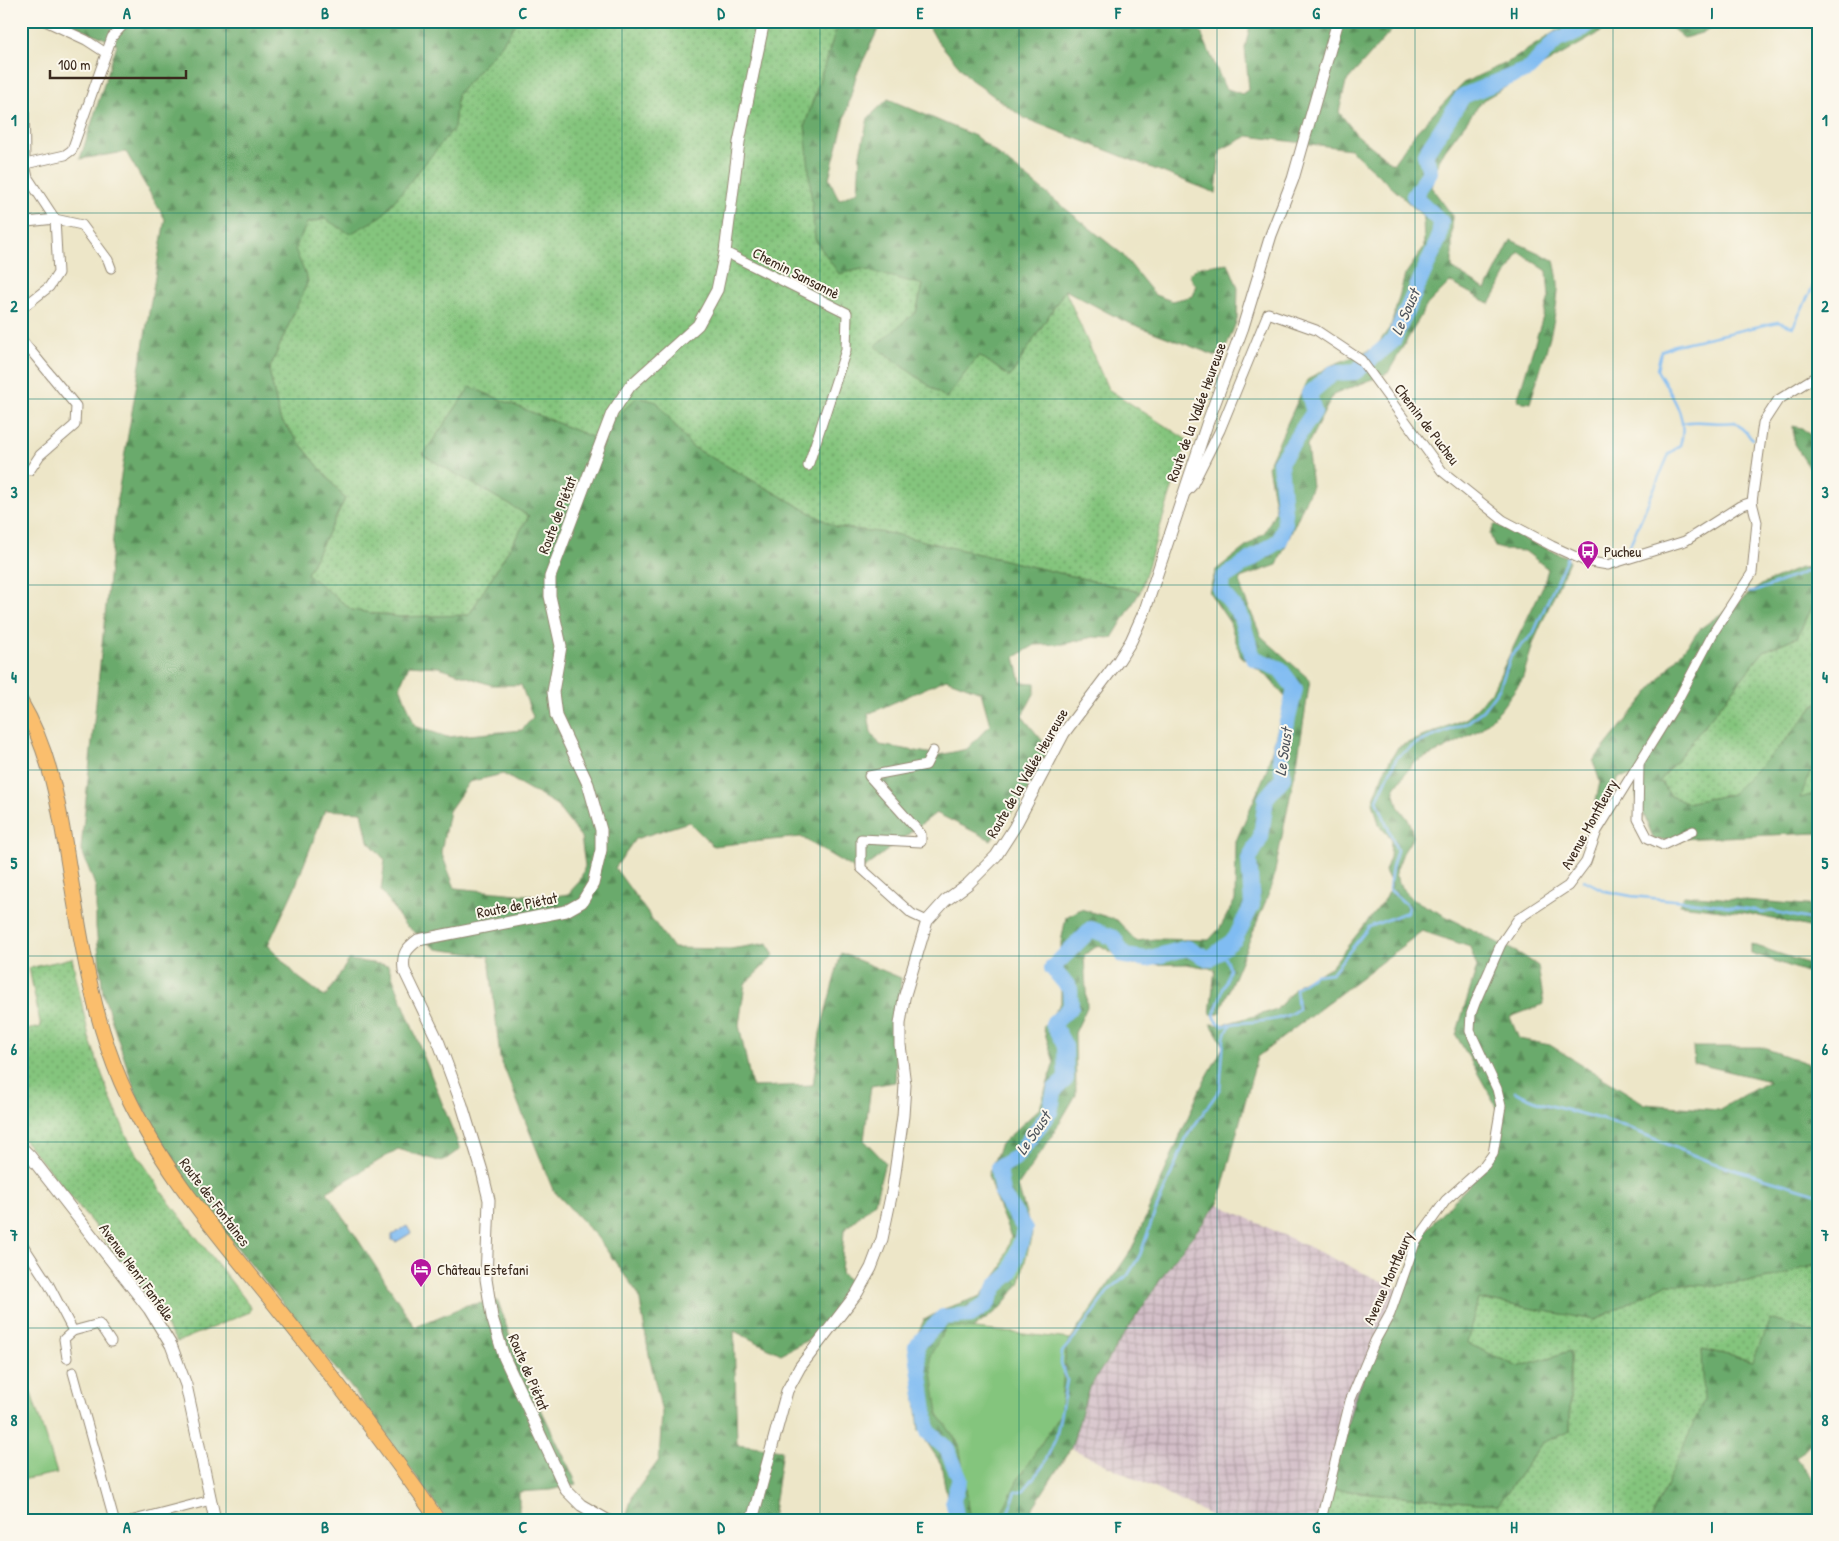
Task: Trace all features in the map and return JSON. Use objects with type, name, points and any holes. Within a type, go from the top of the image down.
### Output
[{"type":"main road","name":"Route des Fontaines","points":[[21,702],[37,732],[47,758],[56,792],[89,977],[104,1036],[121,1082],[141,1122],[163,1160],[188,1197],[348,1395],[435,1519]]},
{"type":"street","points":[[45,21],[86,40],[106,53]]},
{"type":"street","points":[[23,165],[65,155],[72,150],[112,37],[127,21]]},
{"type":"street","name":"Route de Piétat","points":[[607,1520],[581,1505],[566,1490],[504,1357],[492,1317],[486,1279],[489,1200],[482,1171],[462,1105],[443,1052],[404,970],[402,958],[406,949],[418,940],[566,911],[582,902],[593,884],[601,850],[601,830],[588,784],[556,716],[553,692],[561,646],[550,596],[550,577],[612,413],[630,386],[698,325],[718,290],[725,252],[739,142],[764,21]]},
{"type":"street","name":"Route de la Vallée Heureuse","points":[[752,1520],[787,1391],[800,1367],[857,1293],[871,1268],[882,1239],[893,1187],[903,1116],[905,1085],[900,1045],[900,1024],[904,998],[927,921],[945,901],[968,884],[996,856],[1014,828],[1064,733],[1131,641],[1145,610],[1182,496],[1243,326],[1270,235],[1293,179],[1338,21]]},
{"type":"street","points":[[21,77],[24,82],[23,165],[28,178],[55,219],[58,273],[49,287],[21,309]]},
{"type":"street","points":[[28,222],[55,219],[82,225],[108,260],[111,268]]},
{"type":"street","name":"Chemin Sansannè","points":[[725,252],[847,314],[846,350],[808,466]]},
{"type":"street","name":"Chemin de Pucheu","points":[[1182,496],[1192,486],[1220,430],[1268,313],[1316,330],[1361,360],[1442,471],[1503,520],[1585,561],[1608,565],[1685,541],[1740,506],[1752,502]]},
{"type":"street","points":[[21,339],[76,406],[75,425],[40,455],[30,470]]},
{"type":"street","name":"Avenue Montfleury","points":[[1321,1520],[1350,1401],[1375,1341],[1390,1314],[1415,1244],[1446,1200],[1485,1165],[1494,1154],[1501,1106],[1497,1089],[1470,1031],[1471,1014],[1501,944],[1518,919],[1568,886],[1586,862],[1598,832],[1674,707],[1715,630],[1752,573],[1757,522],[1752,502],[1763,423],[1778,400],[1815,377],[1818,378]]},
{"type":"street","points":[[1207,424],[1220,430]]},
{"type":"street","points":[[927,921],[912,914],[861,868],[862,839],[921,842],[921,834],[869,776],[926,765],[933,751]]},
{"type":"street","points":[[1639,765],[1638,818],[1648,838],[1664,845],[1693,831]]},
{"type":"street","name":"Avenue Henri Fanfelle","points":[[23,1151],[149,1309],[170,1345],[186,1385],[216,1520]]},
{"type":"street","points":[[21,1242],[49,1285],[73,1331]]},
{"type":"street","points":[[67,1358],[64,1339],[73,1331],[99,1324],[111,1342]]},
{"type":"street","points":[[73,1372],[114,1520]]},
{"type":"street","points":[[134,1520],[211,1500]]},
{"type":"shaded area","points":[[1218,1204],[1400,1290],[1317,1520],[1220,1520],[1071,1448],[1089,1388],[1174,1259]]},
{"type":"green space","points":[[64,21],[517,21],[502,44],[457,95],[454,128],[382,216],[350,234],[325,219],[307,223],[295,249],[308,281],[269,370],[280,419],[345,499],[307,574],[352,610],[399,617],[469,615],[529,516],[423,455],[470,387],[594,438],[637,397],[657,402],[691,446],[836,527],[894,534],[1140,592],[1112,638],[1093,637],[1064,644],[1035,645],[1015,657],[1021,682],[1035,683],[1035,692],[1022,716],[1054,755],[991,840],[936,813],[859,872],[801,837],[713,846],[689,822],[635,839],[615,868],[673,948],[730,949],[768,943],[774,956],[745,984],[739,1025],[752,1087],[813,1085],[820,1033],[841,953],[901,978],[895,1082],[871,1086],[864,1140],[885,1162],[875,1202],[844,1230],[841,1273],[857,1286],[821,1333],[781,1354],[734,1331],[737,1444],[782,1450],[772,1520],[625,1520],[633,1495],[659,1460],[662,1413],[648,1350],[639,1295],[597,1237],[553,1190],[500,1058],[489,956],[436,949],[404,924],[381,890],[385,860],[368,841],[362,812],[325,810],[296,885],[268,945],[298,977],[325,997],[349,960],[388,965],[460,1149],[442,1162],[398,1149],[327,1192],[415,1327],[467,1305],[498,1301],[518,1361],[577,1484],[550,1490],[519,1492],[519,1520],[447,1520],[362,1401],[191,1191],[138,1100],[103,994],[96,927],[96,888],[81,848],[117,499],[165,219],[126,152],[80,159],[117,44]],"holes":[[[409,665],[439,667],[491,685],[521,685],[533,717],[522,730],[447,737],[415,726],[400,686]],[[946,679],[981,692],[990,725],[967,749],[940,755],[880,745],[871,732],[868,714]],[[503,774],[555,804],[581,837],[585,866],[580,881],[568,894],[548,897],[455,888],[441,852],[449,811],[469,782]]]},
{"type":"green space","points":[[517,21],[840,21],[805,125],[839,274],[862,269],[923,284],[916,312],[876,347],[946,398],[979,355],[1010,377],[1065,290],[1108,389],[1187,440],[1140,592],[894,534],[836,527],[691,446],[657,402],[615,418],[594,438],[470,387],[423,455],[529,516],[469,615],[399,617],[352,610],[307,574],[345,499],[280,419],[269,370],[308,281],[294,249],[307,223],[325,219],[454,128],[457,95],[502,44]]},
{"type":"green space","points":[[840,21],[882,21],[856,76],[829,178],[839,200],[858,191],[860,154],[868,118],[888,99],[975,136],[1122,254],[1155,295],[1172,301],[1193,296],[1196,286],[1189,275],[1197,267],[1228,263],[1238,288],[1237,320],[1222,358],[1124,321],[1065,290],[1010,377],[979,355],[946,398],[875,346],[916,312],[923,285],[862,269],[839,274],[815,240],[805,125]]},
{"type":"green space","points":[[926,21],[1196,21],[1225,88],[1242,94],[1249,89],[1245,48],[1251,21],[1400,21],[1346,82],[1339,112],[1356,134],[1393,164],[1416,132],[1463,83],[1512,60],[1571,21],[1620,21],[1483,100],[1441,155],[1431,187],[1452,215],[1452,268],[1486,290],[1511,240],[1554,260],[1558,291],[1554,319],[1530,403],[1517,401],[1549,297],[1547,271],[1519,252],[1490,304],[1450,282],[1427,305],[1388,373],[1333,395],[1307,446],[1312,486],[1277,565],[1240,578],[1242,591],[1261,636],[1310,680],[1298,757],[1272,886],[1219,1014],[1210,1014],[1215,969],[1186,964],[1134,965],[1099,945],[1084,955],[1087,1007],[1075,1033],[1076,1095],[1050,1139],[1018,1186],[1032,1234],[1011,1237],[988,1175],[1001,1144],[1040,1108],[1054,1062],[1043,1027],[1061,1003],[1061,942],[1066,917],[1081,909],[1117,920],[1136,941],[1155,939],[1209,940],[1220,928],[1235,900],[1236,841],[1266,772],[1286,698],[1267,676],[1241,657],[1230,623],[1209,592],[1216,570],[1265,532],[1276,510],[1268,466],[1307,380],[1330,366],[1375,348],[1391,326],[1405,275],[1424,247],[1423,216],[1350,149],[1248,136],[1220,150],[1216,193],[1024,118],[970,79],[936,39]]},
{"type":"green space","points":[[1663,21],[1719,21],[1719,23],[1705,32],[1684,38]]},
{"type":"green space","points":[[1793,426],[1802,428],[1818,442],[1818,481],[1794,444]]},
{"type":"green space","points":[[1495,524],[1528,541],[1565,556],[1569,561],[1534,641],[1522,680],[1500,710],[1481,729],[1413,763],[1394,789],[1398,806],[1410,822],[1413,837],[1403,853],[1395,874],[1401,887],[1412,899],[1522,955],[1538,966],[1544,1004],[1510,1017],[1519,1039],[1550,1045],[1645,1104],[1718,1110],[1769,1081],[1694,1063],[1693,1047],[1761,1047],[1818,1067],[1818,1263],[1777,1277],[1715,1286],[1666,1284],[1595,1320],[1478,1299],[1467,1343],[1518,1367],[1570,1351],[1570,1431],[1542,1443],[1498,1505],[1328,1489],[1355,1398],[1423,1233],[1492,1161],[1502,1116],[1456,1035],[1477,967],[1470,947],[1422,931],[1257,1057],[1218,1204],[1174,1259],[1089,1388],[1071,1448],[1025,1520],[998,1520],[1018,1479],[1060,1414],[1066,1346],[1132,1249],[1200,1089],[1224,1046],[1211,1024],[1221,1025],[1276,1010],[1299,984],[1331,967],[1386,898],[1392,885],[1385,871],[1390,857],[1391,838],[1379,825],[1373,802],[1384,771],[1398,747],[1467,718],[1492,691],[1543,586],[1548,569],[1525,551],[1506,550],[1495,547],[1490,534]]},
{"type":"green space","points":[[1818,567],[1818,596],[1797,637],[1764,651],[1660,781],[1671,796],[1686,803],[1732,794],[1784,742],[1818,701],[1818,753],[1800,798],[1818,793],[1818,833],[1654,840],[1636,795],[1636,776],[1619,777],[1589,834],[1600,782],[1593,761],[1701,628],[1763,584],[1800,568]]},
{"type":"green space","points":[[1818,596],[1818,701],[1784,742],[1732,794],[1686,803],[1671,796],[1660,781],[1764,651],[1797,637]]},
{"type":"green space","points":[[1818,753],[1818,793],[1799,799]]},
{"type":"green space","points":[[1684,895],[1818,906],[1818,929],[1745,913],[1679,905]]},
{"type":"green space","points":[[1751,944],[1818,967],[1818,976],[1751,953]]},
{"type":"green space","points":[[72,958],[89,1037],[109,1095],[130,1143],[166,1198],[251,1307],[250,1312],[177,1342],[93,1224],[21,1136],[21,1031],[41,1027],[29,968]]},
{"type":"green space","points":[[1032,1234],[1019,1284],[1002,1267],[1011,1237]]},
{"type":"green space","points":[[1818,1263],[1818,1334],[1770,1319],[1753,1361],[1702,1349],[1705,1400],[1651,1520],[1317,1520],[1328,1489],[1498,1505],[1542,1443],[1570,1431],[1570,1351],[1518,1367],[1467,1343],[1478,1299],[1595,1320],[1666,1284],[1715,1286],[1777,1277]]},
{"type":"green space","points":[[1002,1267],[1019,1284],[1001,1308],[972,1329],[947,1327],[938,1414],[959,1444],[971,1520],[951,1520],[941,1464],[919,1430],[911,1349],[924,1320],[944,1309],[981,1296]]},
{"type":"green space","points":[[1770,1319],[1818,1334],[1818,1438],[1816,1437],[1796,1458],[1816,1483],[1818,1490],[1818,1520],[1651,1520],[1704,1400],[1702,1349],[1753,1361]]},
{"type":"green space","points":[[947,1326],[1071,1339],[1066,1346],[1060,1414],[1018,1479],[998,1520],[971,1520],[959,1444],[938,1414],[930,1356]]},
{"type":"green space","points":[[21,1362],[57,1473],[21,1480]]},
{"type":"water","points":[[407,1226],[411,1233],[396,1242],[392,1240],[392,1235]]},
{"type":"waterway","name":"Le Soust","points":[[957,1520],[953,1500],[960,1479],[947,1449],[928,1432],[916,1346],[943,1317],[971,1315],[987,1304],[996,1286],[1010,1274],[1025,1229],[1002,1194],[998,1168],[1015,1158],[1050,1112],[1055,1089],[1066,1079],[1065,1046],[1053,1024],[1071,1007],[1070,989],[1052,968],[1091,929],[1114,938],[1124,956],[1147,959],[1187,948],[1209,959],[1235,939],[1252,905],[1249,859],[1261,837],[1266,798],[1283,778],[1280,751],[1295,689],[1280,669],[1253,658],[1240,614],[1220,590],[1223,578],[1280,540],[1285,524],[1280,462],[1314,412],[1309,394],[1333,373],[1355,372],[1393,341],[1439,238],[1441,222],[1414,196],[1430,172],[1425,154],[1463,96],[1529,69],[1557,40],[1578,32],[1593,21]]},
{"type":"waterway","points":[[1574,552],[1602,558],[1626,554],[1669,454],[1680,445],[1682,435],[1681,415],[1657,370],[1661,351],[1675,345],[1778,322],[1793,327],[1818,276]]},
{"type":"waterway","points":[[1683,423],[1735,422],[1753,439]]},
{"type":"waterway","points":[[1005,1520],[1016,1492],[1024,1490],[1043,1466],[1056,1438],[1067,1380],[1061,1363],[1062,1352],[1109,1290],[1128,1275],[1140,1255],[1154,1215],[1187,1136],[1220,1089],[1224,1037],[1231,1024],[1266,1021],[1291,1014],[1298,1009],[1296,988],[1315,975],[1332,973],[1369,927],[1407,912],[1408,906],[1389,889],[1397,850],[1377,800],[1397,757],[1417,743],[1467,723],[1483,710],[1500,687],[1511,656],[1533,634],[1568,555]]},
{"type":"waterway","points":[[1748,592],[1754,592],[1818,567]]},
{"type":"waterway","points":[[1584,880],[1605,891],[1631,896],[1705,903],[1755,910],[1762,913],[1771,911],[1818,921]]},
{"type":"waterway","points":[[1218,952],[1225,958],[1230,969],[1214,1015],[1217,1022],[1224,1026],[1229,1024]]},
{"type":"waterway","points":[[1515,1092],[1541,1103],[1619,1124],[1710,1162],[1818,1194]]},
{"type":"place","name":"Pucheu","points":[[1588,570]]},
{"type":"place","name":"Château Estefani","points":[[421,1288]]}]
